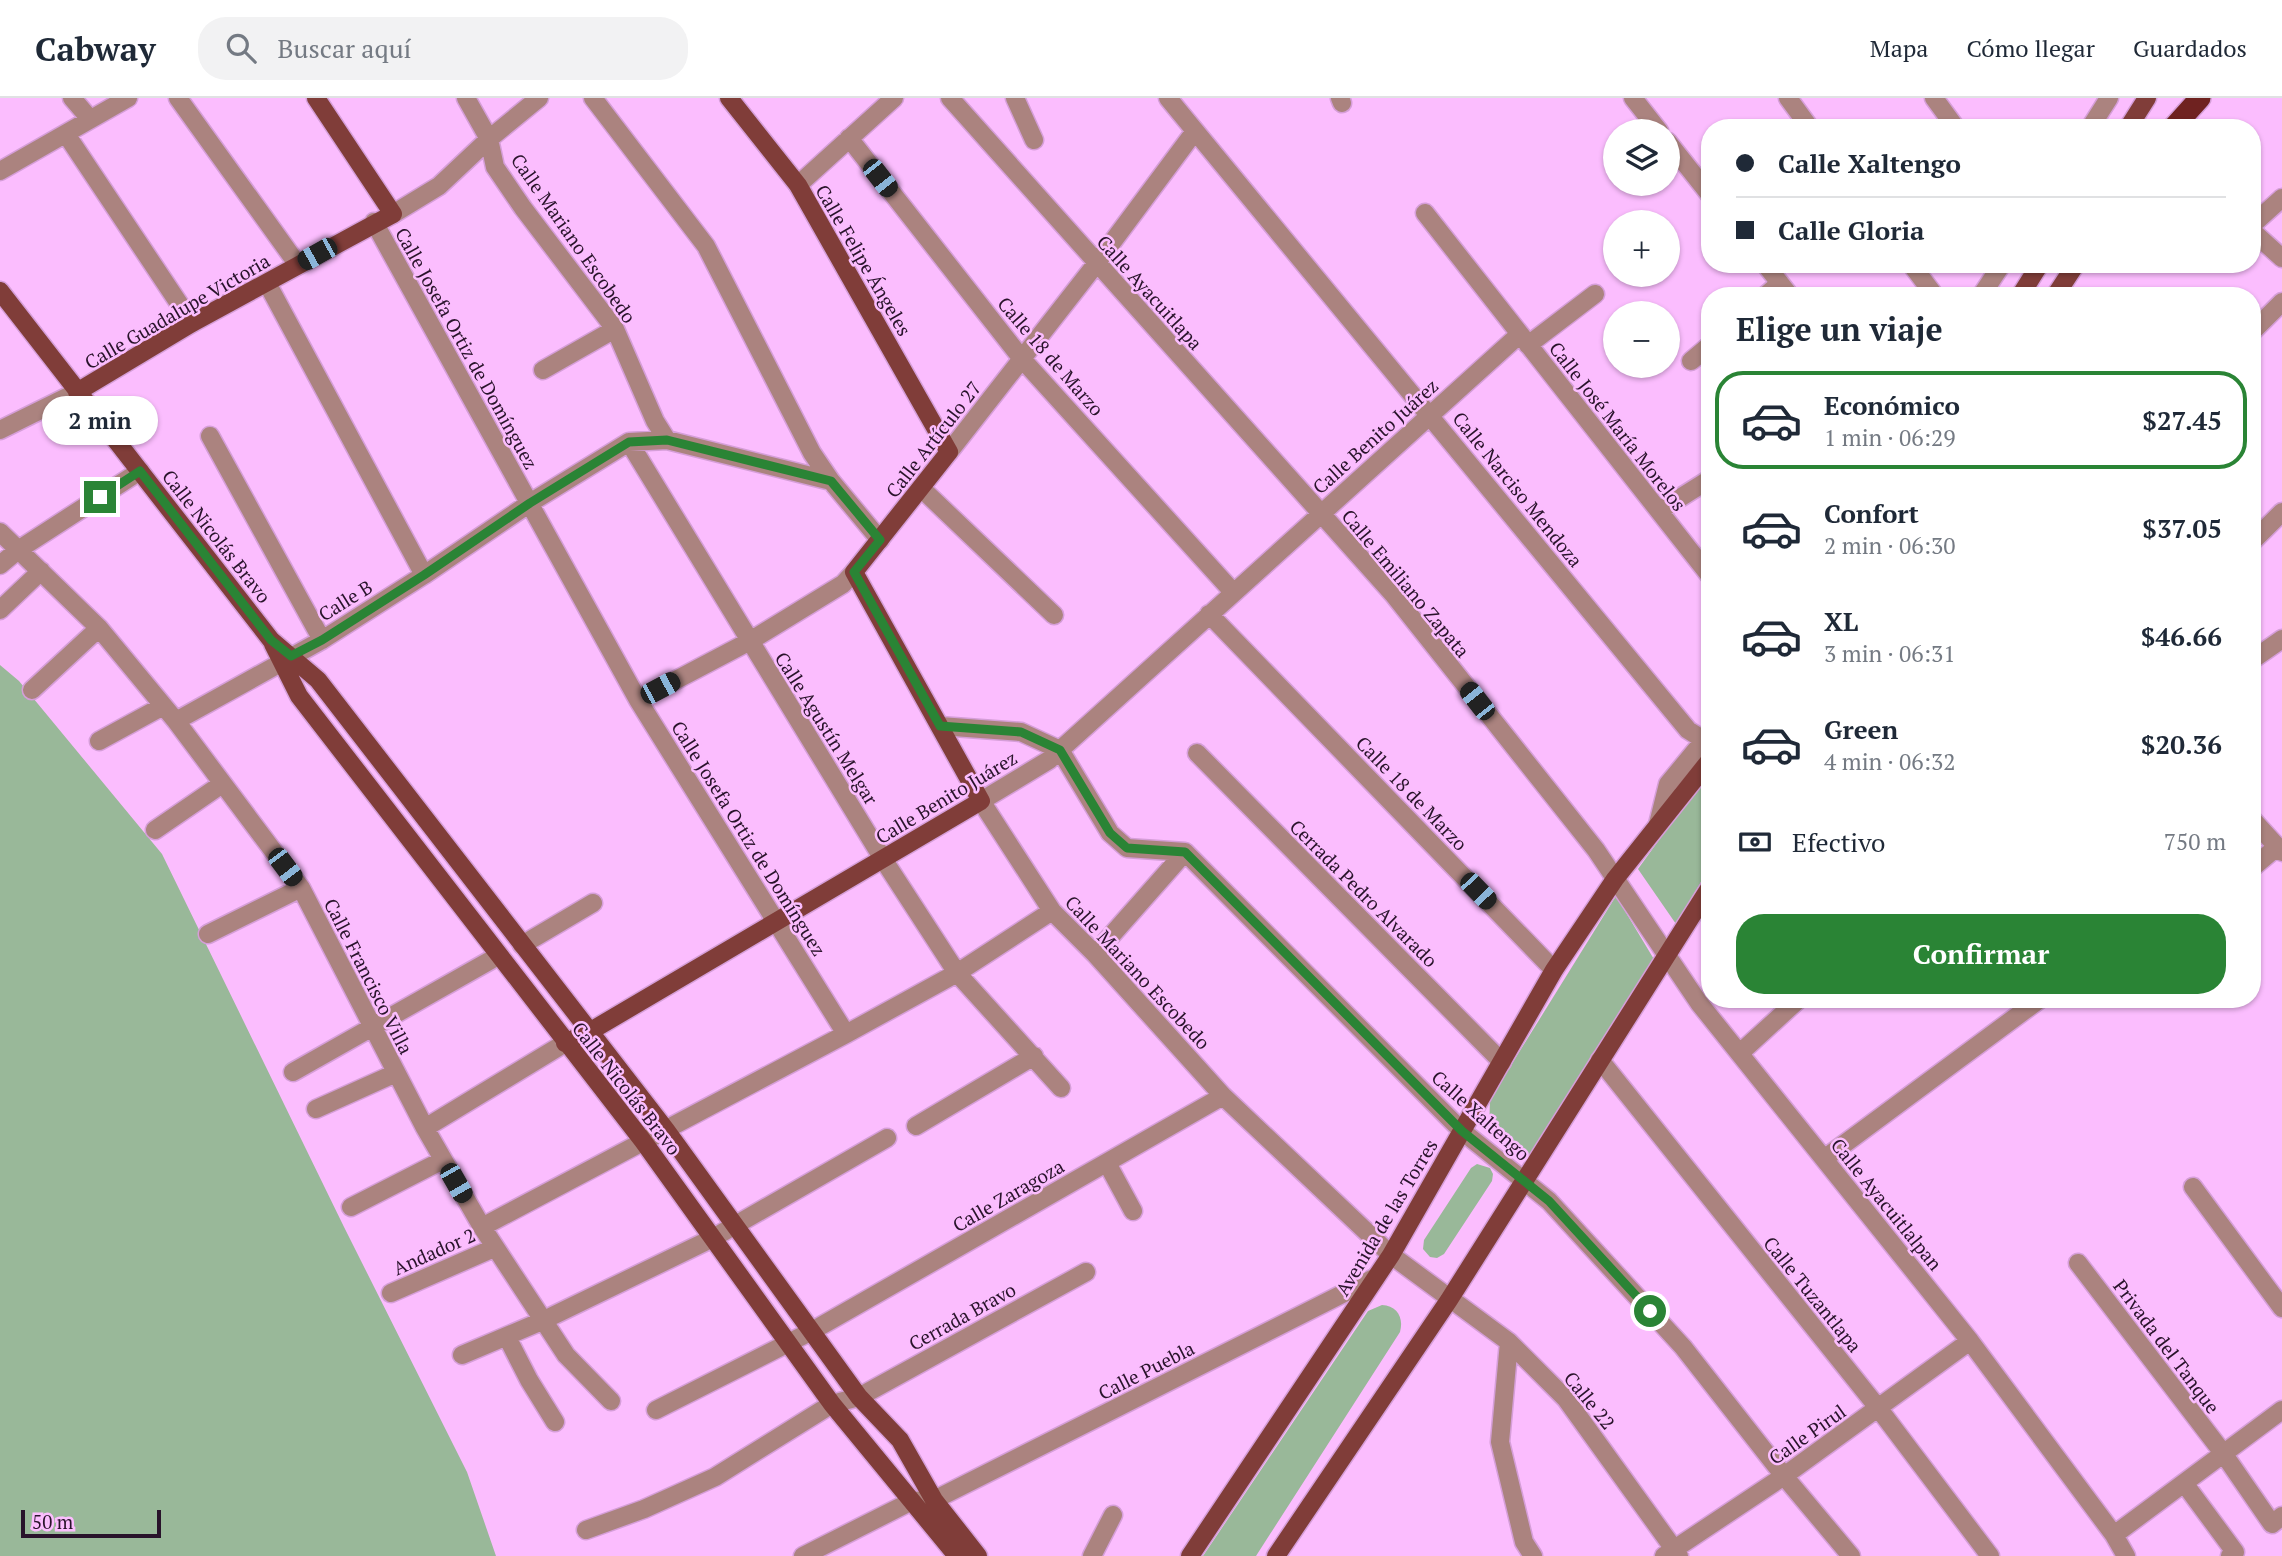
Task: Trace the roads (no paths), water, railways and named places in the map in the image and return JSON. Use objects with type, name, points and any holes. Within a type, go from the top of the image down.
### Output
[{"type":"highway","points":[[2180,119],[2200,98]]},
{"type":"main road","name":"Calle Josefa Ortiz de Domínguez","points":[[316,98],[393,214]]},
{"type":"main road","name":"Calle Felipe Ángeles","points":[[729,98],[798,186],[950,452]]},
{"type":"main road","points":[[2134,119],[2147,98]]},
{"type":"main road","points":[[2176,119],[2189,98]]},
{"type":"main road","name":"Calle Guadalupe Victoria","points":[[77,392],[192,323],[393,214]]},
{"type":"main road","name":"Calle Nicolás Bravo","points":[[0,291],[286,659],[318,680],[666,1130],[859,1397],[900,1440],[934,1500],[955,1556]]},
{"type":"main road","name":"Calle Artículo 27","points":[[854,572],[950,452]]},
{"type":"main road","name":"Calle Mariano Escobedo","points":[[854,572],[981,801]]},
{"type":"main road","name":"Calle Nicolás Bravo","points":[[286,659],[299,695],[643,1142],[832,1404],[912,1501],[978,1556]]},
{"type":"main road","name":"Avenida de las Torres","points":[[1190,1556],[1391,1255],[1554,970],[1615,878],[1701,770]]},
{"type":"main road","name":"Calle Benito Juárez","points":[[565,1043],[589,1032],[981,801]]},
{"type":"main road","points":[[1276,1556],[1449,1300],[1701,901]]},
{"type":"street","points":[[72,98],[90,119]]},
{"type":"street","points":[[0,171],[128,98]]},
{"type":"street","points":[[178,98],[298,265]]},
{"type":"street","name":"Calle Mariano Escobedo","points":[[466,98],[489,139],[495,167],[615,329],[655,421],[667,440]]},
{"type":"street","name":"Calle Guadalupe Victoria","points":[[393,214],[439,186],[489,139],[539,98]]},
{"type":"street","points":[[593,98],[706,246],[812,453],[831,481],[880,540]]},
{"type":"street","points":[[798,186],[894,98]]},
{"type":"street","name":"Calle Ayacuitlapa","points":[[950,98],[1320,513]]},
{"type":"street","points":[[1015,98],[1034,141]]},
{"type":"street","name":"Calle Narciso Mendoza","points":[[1168,98],[1688,730],[1701,736]]},
{"type":"street","points":[[1633,98],[1650,119]]},
{"type":"street","points":[[1788,98],[1803,119]]},
{"type":"street","points":[[1934,98],[1949,119]]},
{"type":"street","points":[[2096,119],[2109,98]]},
{"type":"street","name":"Calle Artículo 27","points":[[950,452],[1195,131]]},
{"type":"street","points":[[66,134],[192,323]]},
{"type":"street","name":"Calle 18 de Marzo","points":[[849,138],[1022,359],[1233,593]]},
{"type":"street","points":[[1680,157],[1701,184]]},
{"type":"street","points":[[2261,217],[2282,198]]},
{"type":"street","name":"Calle José María Morelos","points":[[1425,213],[1701,565]]},
{"type":"street","name":"Calle Josefa Ortiz de Domínguez","points":[[374,222],[638,700],[846,1034]]},
{"type":"street","points":[[2261,239],[2282,258]]},
{"type":"street","points":[[1772,273],[1783,287]]},
{"type":"street","points":[[267,283],[424,575]]},
{"type":"street","name":"Calle Benito Juárez","points":[[981,801],[1049,760],[1430,414],[1524,340],[1595,294]]},
{"type":"street","points":[[2261,323],[2282,302]]},
{"type":"street","points":[[543,370],[615,329]]},
{"type":"street","points":[[1692,361],[1701,353]]},
{"type":"street","name":"Calle Guadalupe Victoria","points":[[0,430],[77,392]]},
{"type":"street","points":[[210,436],[322,640]]},
{"type":"street","points":[[629,442],[667,440],[831,481]]},
{"type":"street","name":"Calle B","points":[[176,721],[322,640],[530,503],[629,442]]},
{"type":"street","name":"Calle Agustín Melgar","points":[[629,442],[883,859],[957,973],[1062,1088]]},
{"type":"street","points":[[0,565],[18,550],[140,471]]},
{"type":"street","points":[[1659,511],[1701,485]]},
{"type":"street","points":[[921,488],[1054,615]]},
{"type":"street","points":[[2261,533],[2282,512]]},
{"type":"street","name":"Calle Emiliano Zapata","points":[[1320,513],[1392,594],[1596,850],[1615,878]]},
{"type":"street","name":"Calle Francisco Villa","points":[[0,532],[99,628],[176,721],[301,888],[425,1128],[494,1248],[566,1354],[611,1401]]},
{"type":"street","points":[[0,610],[41,571]]},
{"type":"street","name":"Calle Artículo 27","points":[[638,700],[750,641],[843,584],[854,572]]},
{"type":"street","name":"Calle 18 de Marzo","points":[[1209,614],[1554,970]]},
{"type":"street","points":[[32,690],[99,628]]},
{"type":"street","points":[[2261,654],[2282,639]]},
{"type":"street","points":[[99,741],[163,706]]},
{"type":"street","points":[[940,726],[1021,732],[1060,750],[1110,833],[1127,848],[1185,852]]},
{"type":"street","points":[[1658,824],[1668,784],[1701,747]]},
{"type":"street","name":"Cerrada Pedro Alvarado","points":[[1197,753],[1502,1062]]},
{"type":"street","points":[[155,830],[222,784]]},
{"type":"street","name":"Calle Mariano Escobedo","points":[[981,801],[1052,911],[1095,954],[1223,1096],[1391,1255],[1449,1300]]},
{"type":"street","points":[[2261,829],[2280,850],[2261,862]]},
{"type":"street","points":[[1095,954],[1185,852]]},
{"type":"street","name":"Calle Xaltengo","points":[[1185,852],[1462,1131],[1549,1201],[1684,1347],[1784,1476],[1851,1556]]},
{"type":"street","name":"Calle Ayacuitlalpan","points":[[1615,878],[1701,1005]]},
{"type":"street","points":[[208,934],[301,888]]},
{"type":"street","points":[[523,946],[593,903]]},
{"type":"street","points":[[482,1227],[957,973],[1052,911]]},
{"type":"street","points":[[293,1072],[498,956]]},
{"type":"street","name":"Calle Ayacuitlalpan","points":[[1703,1008],[1970,1341],[2114,1535],[2126,1556]]},
{"type":"street","points":[[1740,1053],[1789,1008]]},
{"type":"street","points":[[1824,1159],[2028,1008]]},
{"type":"street","name":"Calle Benito Juárez","points":[[425,1128],[565,1043]]},
{"type":"street","points":[[916,1126],[1034,1056]]},
{"type":"street","name":"Calle Tuzantlapa","points":[[1600,1060],[1879,1409],[1990,1556]]},
{"type":"street","points":[[316,1109],[396,1073]]},
{"type":"street","name":"Calle Zaragoza","points":[[656,1410],[812,1331],[1223,1096]]},
{"type":"street","points":[[462,1355],[542,1321],[713,1238],[887,1138]]},
{"type":"street","points":[[351,1207],[443,1160]]},
{"type":"street","points":[[1107,1163],[1133,1211]]},
{"type":"street","points":[[2193,1187],[2282,1308]]},
{"type":"street","name":"Andador 2","points":[[391,1293],[494,1248]]},
{"type":"street","name":"Privada del Tanque","points":[[2078,1263],[2277,1520]]},
{"type":"street","name":"Cerrada Bravo","points":[[859,1397],[1086,1272]]},
{"type":"street","name":"Calle Puebla","points":[[934,1500],[1377,1277]]},
{"type":"street","name":"Calle 22","points":[[1449,1300],[1509,1342],[1566,1399],[1672,1554]]},
{"type":"street","points":[[507,1337],[555,1422]]},
{"type":"street","name":"Calle Pirul","points":[[1672,1554],[1879,1409],[1970,1341]]},
{"type":"street","points":[[1509,1342],[1500,1442],[1524,1542],[1533,1556]]},
{"type":"street","points":[[586,1530],[644,1509],[715,1477],[832,1404],[859,1397]]},
{"type":"street","points":[[2114,1535],[2282,1410]]},
{"type":"street","points":[[2184,1483],[2235,1552],[2230,1556]]},
{"type":"street","points":[[803,1556],[912,1501],[934,1500]]},
{"type":"street","points":[[1092,1556],[1113,1514]]},
{"type":"street","points":[[945,1528],[989,1556]]}]
